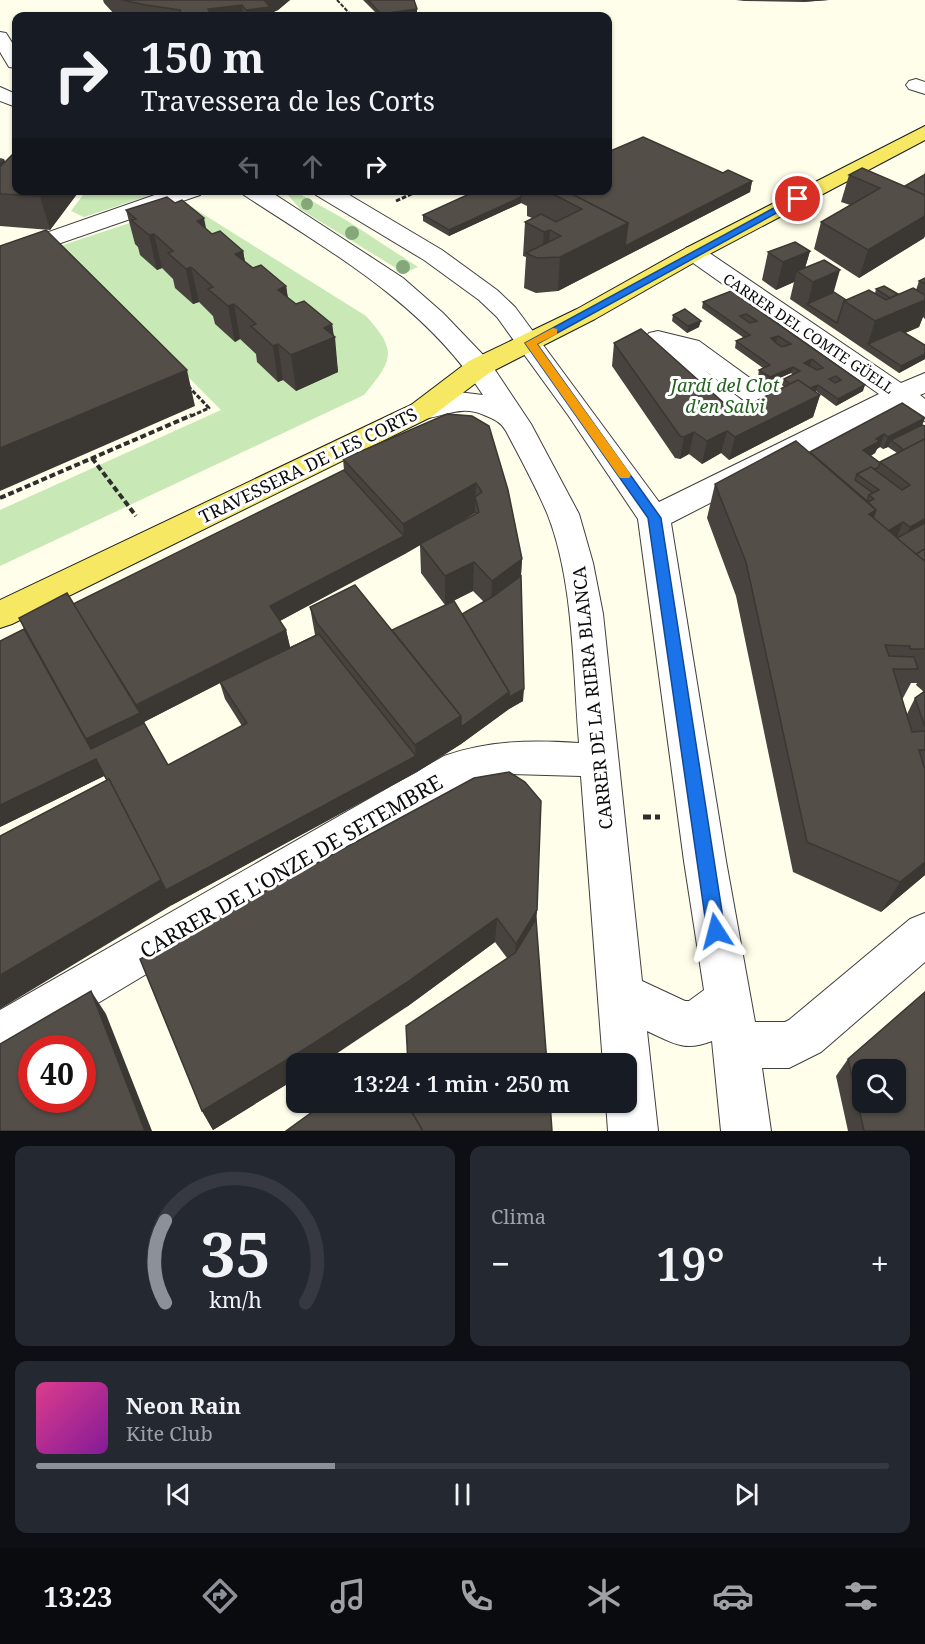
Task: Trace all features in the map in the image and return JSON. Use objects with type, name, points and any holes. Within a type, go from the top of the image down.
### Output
[{"type":"main road","name":"TRAVESSERA DE LES CORTS","points":[[0,615],[421,411],[479,368],[531,343],[925,132]]},
{"type":"street","points":[[0,37],[12,56]]},
{"type":"street","points":[[0,257],[178,195]]},
{"type":"street","name":"CARRER DE LA RIERA BLANCA","points":[[260,195],[394,283],[434,318],[479,368],[511,416],[545,475],[563,514],[577,563],[586,614],[626,1053]]},
{"type":"street","points":[[332,195],[433,255],[488,295],[506,312],[531,343],[654,518],[746,1131]]},
{"type":"street","name":"CARRER DEL COMTE GÜELL","points":[[694,254],[913,389],[925,412]]},
{"type":"street","points":[[654,518],[913,389]]},
{"type":"street","points":[[421,411],[454,401],[471,399],[481,401],[511,416]]},
{"type":"street","name":"CARRER DE L'ONZE DE SETEMBRE","points":[[0,1036],[458,768],[478,761],[504,757],[601,761]]},
{"type":"street","points":[[621,995],[684,1024],[731,1023],[789,1045],[805,1036],[925,934]]},
{"type":"street","points":[[631,1113],[633,1131]]},
{"type":"path","points":[[337,0],[348,12]]},
{"type":"path","points":[[393,202],[409,195]]},
{"type":"path","points":[[0,498],[209,408],[185,383]]},
{"type":"path","points":[[92,458],[136,516]]},
{"type":"path","points":[[643,817],[664,817]]},
{"type":"green space","points":[[83,195],[151,195],[84,217],[71,211]]},
{"type":"green space","points":[[288,195],[301,195],[346,220],[418,267],[404,273],[300,209]]},
{"type":"green space","points":[[187,204],[366,316],[387,347],[386,364],[364,395],[0,566],[0,510],[221,410],[67,255],[45,251]]},
{"type":"building","points":[[122,0],[264,0],[270,7],[246,10],[242,5],[208,9],[210,12],[181,12],[180,10]]},
{"type":"building","points":[[368,0],[414,0],[417,9],[395,12],[379,12]]},
{"type":"building","points":[[643,137],[723,173],[728,170],[752,181],[625,246],[628,223],[574,195],[612,195],[612,150]]},
{"type":"building","points":[[12,155],[12,195],[0,194],[0,167]]},
{"type":"building","points":[[862,168],[925,195],[925,216],[868,250],[821,222],[880,188],[849,175]]},
{"type":"building","points":[[924,175],[925,195],[905,186]]},
{"type":"building","points":[[467,195],[521,195],[449,230],[423,215]]},
{"type":"building","points":[[555,195],[574,195],[628,223],[560,257],[537,258],[526,253],[561,236],[550,230],[544,232],[525,222],[541,214],[556,222],[582,209]]},
{"type":"building","points":[[167,197],[175,203],[182,200],[204,218],[197,221],[212,234],[220,231],[243,251],[235,254],[253,268],[261,265],[286,286],[278,290],[296,304],[304,301],[332,324],[324,328],[335,337],[291,355],[278,344],[273,346],[251,326],[256,324],[234,304],[228,306],[208,289],[213,287],[191,267],[186,269],[168,253],[173,251],[154,234],[149,235],[131,220],[136,219],[126,210]]},
{"type":"building","points":[[46,230],[187,370],[0,448],[0,246]]},
{"type":"building","points":[[795,242],[810,251],[783,262],[768,252]]},
{"type":"building","points":[[824,260],[840,270],[813,282],[797,271]]},
{"type":"building","points":[[884,286],[898,294],[890,298],[876,289]]},
{"type":"building","points":[[913,288],[925,295],[925,300],[875,321],[844,301],[869,290],[886,300]]},
{"type":"building","points":[[731,291],[865,385],[838,399],[818,385],[810,388],[798,380],[790,384],[784,379],[800,371],[793,367],[770,377],[759,370],[770,365],[736,341],[750,335],[703,302]],"holes":[[[746,314],[757,321],[750,323],[740,316]],[[778,336],[791,344],[782,347],[771,338]],[[812,359],[823,368],[817,370],[804,363]],[[836,376],[841,380],[835,383],[829,379]]]},
{"type":"building","points":[[834,292],[846,300],[837,323],[807,304]]},
{"type":"building","points":[[685,309],[701,321],[688,326],[673,315]]},
{"type":"building","points":[[641,329],[734,412],[798,380],[820,395],[735,437],[727,431],[707,441],[694,432],[684,437],[680,436],[614,343]]},
{"type":"building","points":[[900,330],[925,345],[925,354],[901,366],[868,344]]},
{"type":"building","points":[[902,403],[925,418],[888,437],[884,434],[876,439],[880,441],[863,450],[880,463],[878,468],[871,467],[857,474],[855,480],[873,493],[869,495],[867,501],[810,452]]},
{"type":"building","points":[[447,414],[472,416],[489,426],[508,490],[522,559],[492,581],[474,562],[445,576],[420,544],[479,512],[475,497],[482,492],[476,483],[403,524],[343,459]]},
{"type":"building","points":[[922,425],[925,426],[925,439],[904,450],[891,440]]},
{"type":"building","points":[[925,439],[925,519],[910,527],[903,522],[888,531],[873,518],[876,510],[868,502],[874,499],[869,495],[879,490],[857,474],[871,467],[902,490],[910,485],[880,462]]},
{"type":"building","points":[[796,441],[876,510],[869,514],[925,561],[925,649],[885,645],[889,656],[914,657],[918,669],[893,669],[912,732],[925,731],[925,750],[919,750],[925,767],[925,862],[900,882],[807,842],[746,562],[715,484]]},
{"type":"building","points":[[344,470],[404,536],[270,606],[286,630],[136,705],[73,604]]},
{"type":"building","points":[[925,523],[925,549],[916,554],[897,538]]},
{"type":"building","points":[[925,549],[925,561],[916,554]]},
{"type":"building","points":[[521,576],[524,689],[509,697],[509,692],[462,614],[492,597]]},
{"type":"building","points":[[355,585],[461,716],[415,745],[317,623],[310,607]]},
{"type":"building","points":[[67,593],[140,713],[86,739],[19,618]]},
{"type":"building","points":[[454,601],[509,692],[461,727],[461,716],[392,630]]},
{"type":"building","points":[[24,629],[91,749],[144,723],[168,765],[247,723],[220,682],[319,634],[416,756],[166,890],[109,779],[107,780],[96,759],[0,805],[0,641]]},
{"type":"building","points":[[925,691],[925,727],[915,698]]},
{"type":"building","points":[[509,772],[525,782],[541,801],[537,910],[516,944],[497,918],[406,983],[298,1053],[286,1053],[286,1060],[202,1111],[140,959],[474,778]]},
{"type":"building","points":[[109,779],[161,880],[0,975],[0,836]]},
{"type":"building","points":[[536,919],[546,1053],[407,1053],[406,1026],[515,953]]},
{"type":"building","points":[[91,991],[145,1131],[0,1131],[0,1044]]},
{"type":"building","points":[[925,992],[925,1131],[864,1131],[860,1113],[906,1113],[906,1059],[852,1059],[852,1077],[848,1059]]},
{"type":"building","points":[[311,1113],[412,1113],[423,1131],[286,1131]]},
{"type":"building","points":[[412,1113],[551,1113],[552,1131],[423,1131]]},
{"type":"slow traffic","points":[[553,331],[531,343],[624,475]]},
{"type":"route","points":[[716,931],[654,518],[531,343],[798,199]]},
{"type":"park label","name":"Jardí del Clot d'en Salvi","points":[[725,395]]}]
